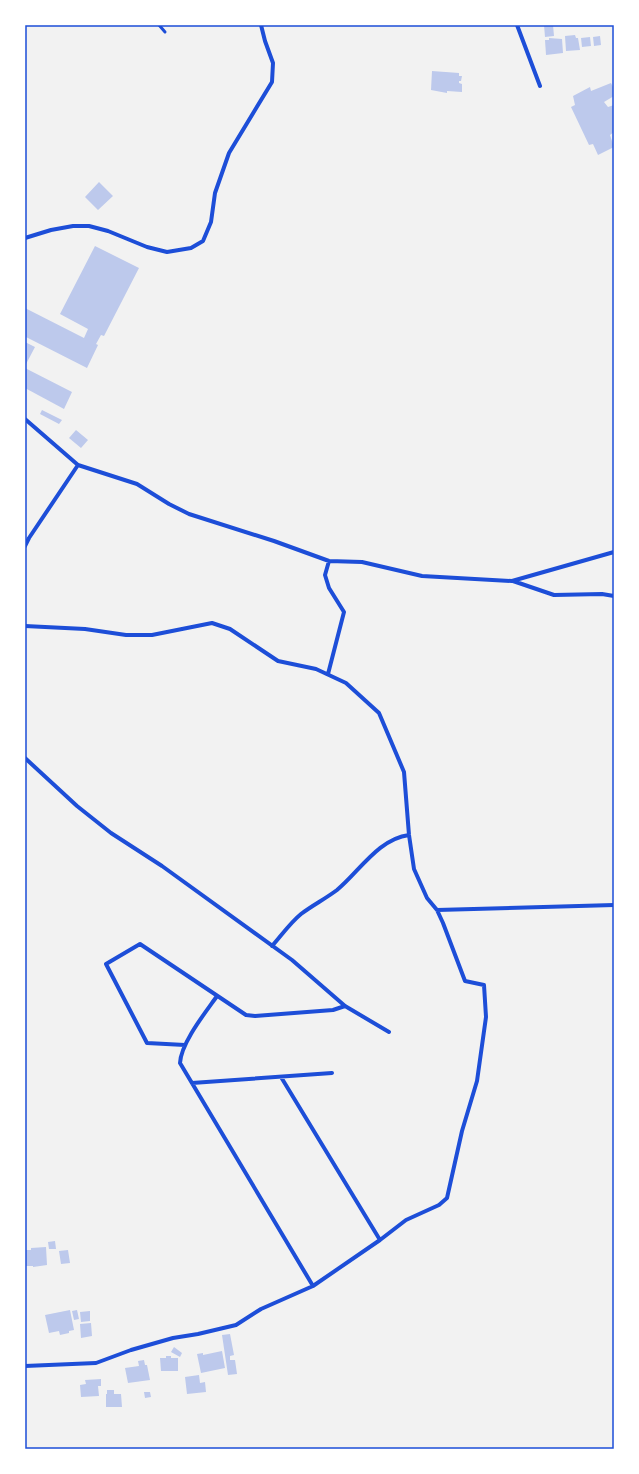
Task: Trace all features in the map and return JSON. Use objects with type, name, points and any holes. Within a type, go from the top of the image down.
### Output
[{"type":"street","points":[[25,238],[51,230],[89,226],[108,231],[147,247],[167,252],[191,248],[203,241],[211,222],[215,193],[229,153],[272,82],[273,63],[261,25]]},
{"type":"street","points":[[517,25],[540,86]]},
{"type":"street","points":[[25,419],[78,465],[137,484],[169,504],[189,514],[274,541],[329,561],[362,562],[422,576],[512,581],[554,595],[602,594],[614,596]]},
{"type":"street","points":[[25,546],[78,465]]},
{"type":"street","points":[[512,581],[614,552]]},
{"type":"street","points":[[328,674],[344,612],[329,588],[325,575],[329,561]]},
{"type":"street","points":[[25,626],[84,629],[126,635],[152,635],[212,623],[230,629],[278,662],[316,669],[346,683],[379,713],[404,772],[409,835],[414,869],[427,898],[443,923],[465,981],[484,986],[486,1017],[477,1080],[462,1131],[447,1198],[439,1205],[406,1220],[380,1240],[313,1286],[261,1309],[236,1325],[173,1338],[131,1350],[96,1363],[25,1366]]},
{"type":"street","points":[[25,758],[77,806],[111,833],[162,866],[292,960],[344,1006],[389,1032]]},
{"type":"street","points":[[272,946],[300,915],[338,889],[359,866],[391,840],[409,835]]},
{"type":"street","points":[[436,910],[614,905]]},
{"type":"street","points":[[185,1046],[147,1043],[106,964],[140,944],[246,1015],[255,1016],[332,1010],[344,1006]]},
{"type":"street","points":[[217,996],[185,1046],[181,1055],[180,1064],[313,1286]]},
{"type":"street","points":[[192,1083],[332,1073]]},
{"type":"street","points":[[281,1077],[380,1240]]},
{"type":"lane","points":[[160,25],[165,32]]},
{"type":"building","points":[[544,25],[553,25],[554,36],[545,37]]},
{"type":"building","points":[[575,35],[576,38],[578,38],[580,50],[566,51],[565,36]]},
{"type":"building","points":[[600,36],[601,45],[594,46],[593,37]]},
{"type":"building","points":[[590,37],[591,46],[582,47],[581,38]]},
{"type":"building","points":[[549,38],[562,39],[563,53],[546,55],[545,40],[549,40]]},
{"type":"building","points":[[432,71],[459,73],[459,76],[462,76],[459,83],[462,84],[462,92],[447,91],[447,93],[431,90]]},
{"type":"building","points":[[611,83],[614,89],[614,96],[604,102],[608,107],[614,105],[614,132],[610,135],[614,147],[598,155],[593,144],[589,145],[571,107],[575,105],[573,96],[590,87],[591,91]]},
{"type":"building","points":[[99,182],[113,196],[98,210],[85,197]]},
{"type":"building","points":[[95,246],[139,268],[104,336],[101,335],[96,344],[98,345],[87,368],[26,337],[25,340],[25,308],[84,338],[88,329],[60,314]]},
{"type":"building","points":[[25,342],[35,347],[25,366]]},
{"type":"building","points":[[25,368],[72,392],[64,409],[25,388]]},
{"type":"building","points":[[42,410],[62,420],[59,424],[40,414]]},
{"type":"building","points":[[76,430],[88,440],[81,448],[69,438]]},
{"type":"building","points":[[55,1241],[56,1249],[49,1249],[48,1242]]},
{"type":"building","points":[[46,1247],[47,1265],[33,1267],[25,1266],[25,1250]]},
{"type":"building","points":[[68,1250],[70,1263],[61,1264],[59,1251]]},
{"type":"building","points":[[70,1310],[74,1330],[60,1335],[59,1331],[49,1333],[45,1315]]},
{"type":"building","points":[[77,1310],[79,1319],[74,1320],[72,1311]]},
{"type":"building","points":[[90,1311],[90,1321],[81,1322],[80,1312]]},
{"type":"building","points":[[91,1323],[92,1336],[81,1338],[80,1324]]},
{"type":"building","points":[[230,1334],[234,1355],[230,1356],[230,1360],[235,1360],[237,1374],[228,1375],[222,1335]]},
{"type":"building","points":[[174,1347],[182,1353],[180,1357],[171,1352]]},
{"type":"building","points":[[222,1351],[225,1368],[201,1373],[197,1354],[203,1353],[203,1355]]},
{"type":"building","points":[[166,1356],[178,1358],[178,1371],[161,1371],[160,1358],[166,1358]]},
{"type":"building","points":[[144,1360],[145,1365],[147,1365],[150,1380],[128,1383],[125,1368],[139,1366],[138,1361]]},
{"type":"building","points":[[199,1375],[200,1383],[205,1382],[206,1392],[187,1394],[185,1377]]},
{"type":"building","points":[[101,1379],[101,1386],[98,1386],[99,1396],[81,1397],[80,1385],[86,1384],[85,1380]]},
{"type":"building","points":[[107,1390],[114,1390],[114,1394],[121,1394],[122,1407],[106,1407]]},
{"type":"building","points":[[144,1392],[150,1392],[151,1397],[145,1398]]}]
